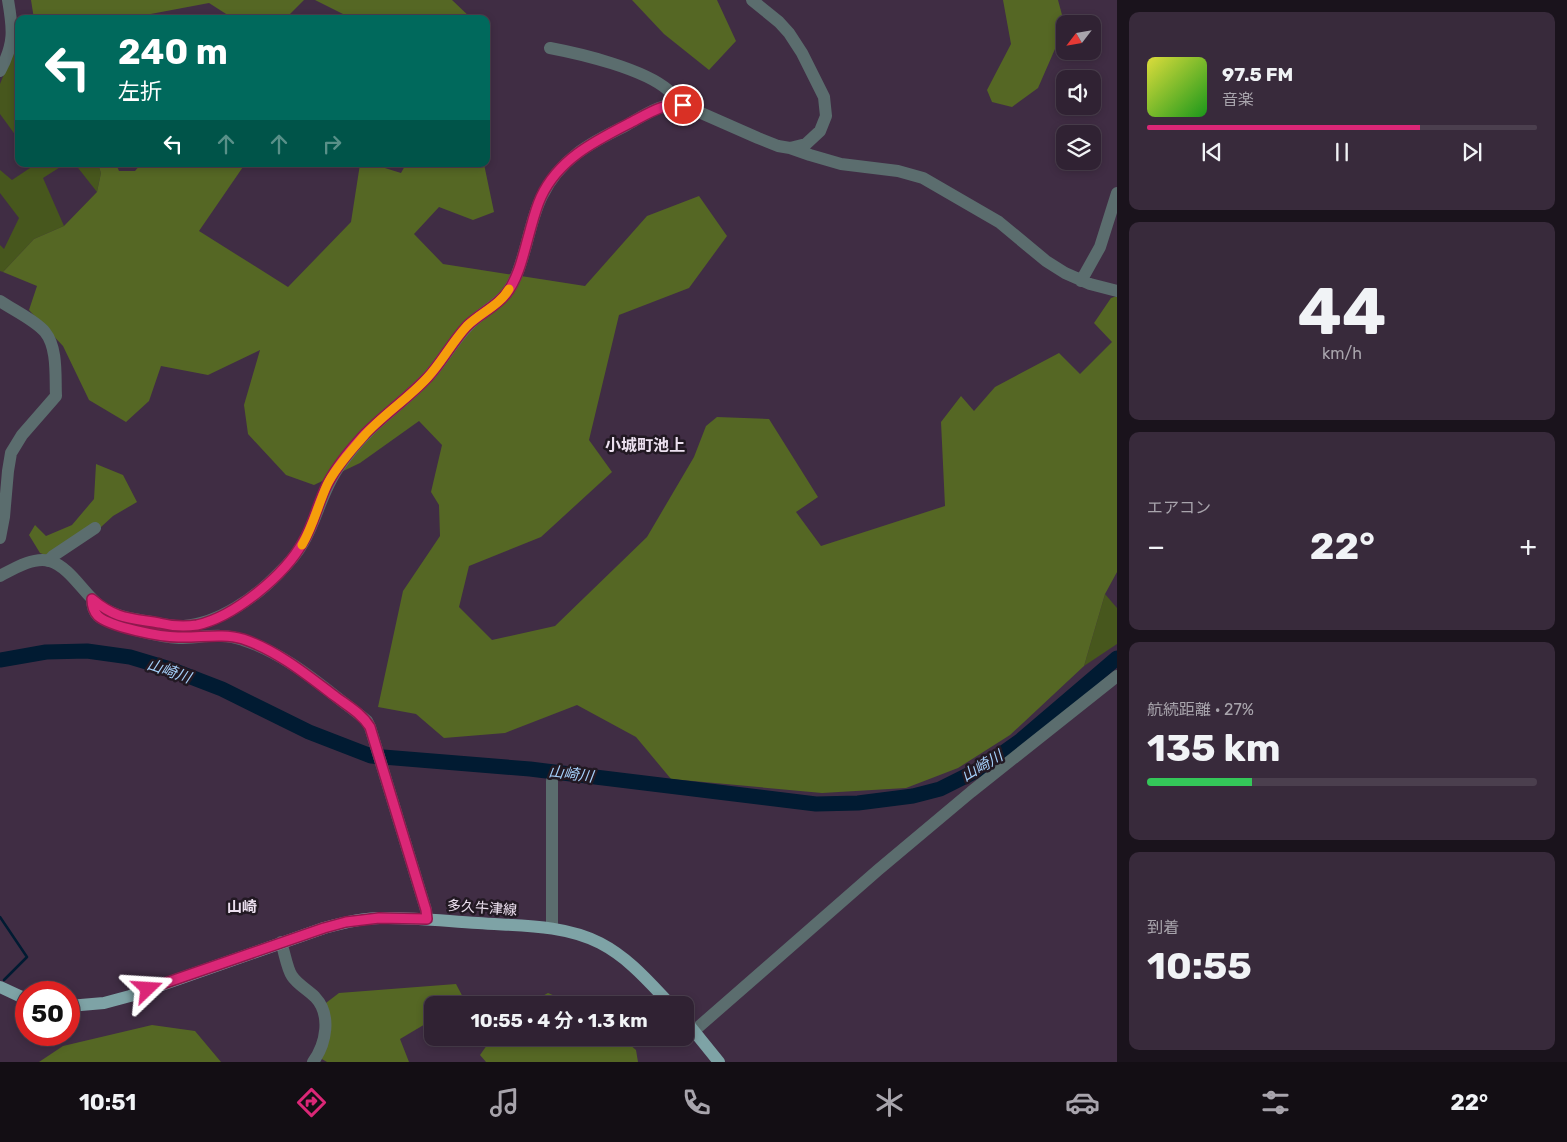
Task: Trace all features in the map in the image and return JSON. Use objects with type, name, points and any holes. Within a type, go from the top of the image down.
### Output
[{"type":"main road","name":"多久牛津線","points":[[80,1005],[104,1003],[130,996],[324,928],[346,922],[379,918],[427,919],[552,928],[575,933],[591,939],[620,955],[639,971],[663,996]]},
{"type":"main road","points":[[0,987],[15,994]]},
{"type":"main road","points":[[694,1030],[719,1062]]},
{"type":"street","points":[[8,0],[15,25]]},
{"type":"street","points":[[752,0],[779,22],[789,33],[802,53],[824,97],[826,116],[820,131],[806,144],[790,148]]},
{"type":"street","points":[[0,71],[6,60],[15,32]]},
{"type":"street","points":[[550,48],[575,52],[647,77],[668,90],[675,104]]},
{"type":"street","points":[[0,576],[28,563],[48,561],[66,571],[92,599],[111,613],[121,617],[182,626],[197,625],[211,621],[240,605],[267,585],[290,562],[303,543],[328,484],[364,435],[426,379],[470,323],[506,294],[521,260],[542,195],[567,161],[592,143],[653,111],[675,104],[778,146],[790,148],[810,156],[841,164],[898,171],[923,178],[998,222],[1046,261],[1065,273],[1081,281],[1117,291]]},
{"type":"street","points":[[1081,281],[1100,247],[1117,193]]},
{"type":"street","points":[[0,302],[40,327],[46,334],[51,343],[54,356],[56,396],[22,435],[11,453],[0,538]]},
{"type":"street","points":[[48,561],[95,528]]},
{"type":"street","points":[[92,599],[92,606],[96,613],[111,624],[180,638],[200,636],[241,639],[277,655],[309,675],[362,717],[370,727],[426,910],[427,919]]},
{"type":"street","points":[[694,1030],[971,792],[1117,676]]},
{"type":"street","points":[[552,781],[552,928]]},
{"type":"street","points":[[281,942],[292,976],[316,998],[325,1014],[325,1030],[318,1054],[312,1062]]},
{"type":"green space","points":[[31,0],[304,0],[289,15],[228,15],[209,3],[145,15],[33,15]]},
{"type":"green space","points":[[315,0],[452,0],[468,15],[345,15]]},
{"type":"green space","points":[[632,0],[717,0],[736,41],[709,70],[664,34]]},
{"type":"green space","points":[[1003,0],[1058,0],[1062,15],[1056,15],[1056,47],[1038,88],[1012,107],[992,102],[987,90],[1011,44]]},
{"type":"green space","points":[[13,52],[15,54],[15,135],[0,114],[0,84]]},
{"type":"green space","points":[[32,167],[60,167],[43,178],[64,226],[34,239],[3,272],[0,271],[0,245],[4,249],[19,218],[0,193],[0,170],[12,180]]},
{"type":"green space","points":[[77,167],[99,167],[101,173],[97,192]]},
{"type":"green space","points":[[99,167],[117,167],[119,171],[135,171],[138,167],[243,167],[199,231],[288,287],[351,222],[360,167],[382,167],[401,173],[404,167],[485,167],[494,212],[473,220],[439,207],[414,234],[443,264],[585,286],[647,216],[699,196],[727,236],[689,288],[619,315],[589,440],[612,472],[541,537],[469,566],[459,607],[492,640],[555,626],[647,537],[694,457],[706,426],[717,417],[769,419],[818,497],[796,512],[821,546],[945,506],[941,422],[961,396],[974,411],[995,387],[1059,353],[1080,374],[1112,342],[1094,323],[1111,298],[1117,296],[1117,572],[1105,594],[1084,666],[1010,735],[958,768],[906,788],[822,793],[671,779],[636,737],[577,705],[505,733],[444,738],[416,714],[378,707],[403,591],[440,536],[439,505],[431,492],[442,445],[419,421],[360,463],[314,485],[286,475],[248,434],[244,405],[260,350],[208,375],[161,366],[149,401],[126,422],[89,400],[63,346],[29,310],[37,286],[3,272],[34,239],[64,226],[97,192],[101,173]]},
{"type":"green space","points":[[96,464],[123,475],[137,502],[113,516],[89,538],[57,559],[40,553],[29,535],[35,525],[46,536],[72,525],[94,499]]},
{"type":"green space","points":[[1105,594],[1117,608],[1117,644],[1084,666]]},
{"type":"green space","points":[[456,984],[462,996],[424,996],[424,1025],[400,1039],[409,1062],[327,1062],[313,1054],[321,1030],[318,1009],[339,993]]},
{"type":"green space","points":[[548,993],[555,996],[542,996]]},
{"type":"green space","points":[[152,1025],[195,1031],[221,1062],[39,1062],[63,1046],[80,1046],[80,1042]]},
{"type":"green space","points":[[486,1046],[631,1046],[636,1050],[638,1062],[486,1062],[480,1055]]},
{"type":"waterway","name":"山崎川","points":[[0,660],[46,652],[87,651],[130,657],[170,669],[222,689],[309,732],[371,756],[530,769],[816,804],[858,803],[913,796],[940,789],[980,769],[1021,740],[1117,658]]},
{"type":"waterway","points":[[0,917],[27,957],[4,980]]},
{"type":"slow traffic","points":[[302,545],[328,484],[364,435],[426,379],[465,328],[476,317],[498,302],[509,289]]},
{"type":"district","name":"小城町池上","points":[[645,445]]},
{"type":"district","name":"山崎","points":[[242,907]]},
{"type":"route","points":[[148,989],[324,928],[346,922],[379,918],[427,919],[426,910],[367,721],[309,675],[262,648],[241,639],[230,637],[200,636],[180,638],[111,624],[96,613],[92,606],[92,599],[111,613],[121,617],[166,625],[197,625],[211,621],[240,605],[267,585],[290,562],[303,543],[328,484],[364,435],[426,379],[465,328],[476,317],[506,294],[521,260],[542,195],[567,161],[592,143],[653,111],[675,104],[683,105]]}]
